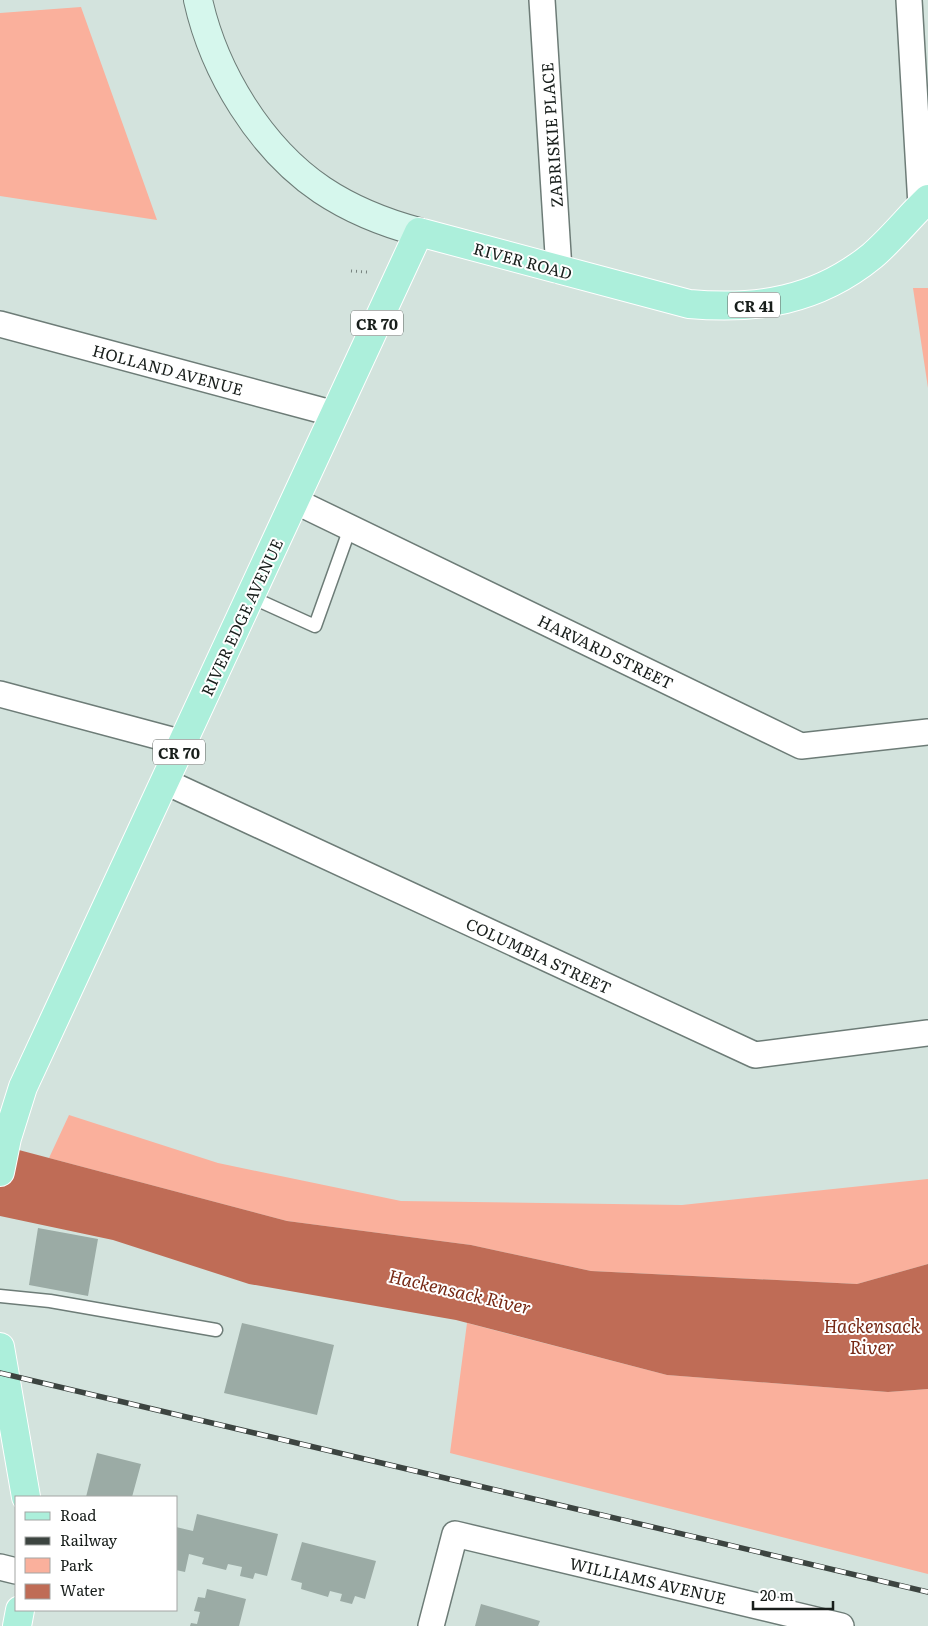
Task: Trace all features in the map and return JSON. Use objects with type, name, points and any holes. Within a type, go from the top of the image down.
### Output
[{"type":"main road","name":"RIVER ROAD","points":[[198,0],[214,50],[233,90],[260,131],[289,163],[321,190],[357,211],[419,232],[689,304],[728,307],[763,304],[802,295],[838,279],[871,256],[924,202]]},
{"type":"main road","name":"RIVER EDGE AVENUE","points":[[0,1172],[7,1138],[23,1087],[166,782],[419,232]]},
{"type":"main road","points":[[0,1347],[26,1496]]},
{"type":"main road","points":[[17,1626],[20,1611]]},
{"type":"street","name":"ZABRISKIE PLACE","points":[[542,0],[559,270]]},
{"type":"street","points":[[908,0],[924,202]]},
{"type":"street","name":"HOLLAND AVENUE","points":[[0,324],[335,414]]},
{"type":"street","name":"HARVARD STREET","points":[[295,501],[801,746],[928,732]]},
{"type":"street","points":[[0,694],[183,743]]},
{"type":"street","name":"COLUMBIA STREET","points":[[166,782],[755,1055],[928,1033]]},
{"type":"street","name":"WILLIAMS AVENUE","points":[[431,1626],[455,1534],[841,1626]]},
{"type":"street","points":[[0,1567],[15,1571]]},
{"type":"lane","points":[[251,597],[314,626],[350,528]]},
{"type":"lane","points":[[0,1296],[50,1301],[216,1330]]},
{"type":"path","points":[[351,271],[367,272]]},
{"type":"green space","points":[[81,7],[157,220],[0,196],[0,13]]},
{"type":"green space","points":[[913,288],[928,288],[928,388]]},
{"type":"green space","points":[[69,1115],[218,1163],[401,1201],[682,1205],[928,1179],[928,1264],[857,1284],[591,1271],[471,1245],[287,1221],[49,1158]]},
{"type":"green space","points":[[467,1323],[667,1375],[888,1392],[928,1389],[928,1574],[450,1453]]},
{"type":"water","name":"Hackensack River","points":[[0,1145],[287,1221],[471,1245],[591,1271],[857,1284],[928,1264],[928,1389],[888,1392],[667,1375],[456,1320],[249,1284],[113,1240],[0,1216]]},
{"type":"building","points":[[38,1228],[98,1239],[88,1296],[29,1285]]},
{"type":"building","points":[[242,1323],[334,1345],[317,1415],[224,1393]]},
{"type":"building","points":[[97,1453],[141,1464],[132,1496],[86,1496]]},
{"type":"building","points":[[197,1514],[278,1534],[267,1576],[255,1573],[253,1579],[240,1576],[242,1567],[228,1564],[226,1570],[202,1564],[204,1558],[189,1554],[185,1572],[178,1570],[178,1527],[193,1531]]},
{"type":"building","points":[[302,1542],[376,1561],[365,1599],[355,1596],[352,1604],[340,1601],[342,1594],[330,1591],[328,1597],[301,1589],[302,1583],[291,1580]]},
{"type":"building","points":[[207,1589],[246,1599],[239,1626],[190,1626],[191,1623],[197,1624],[200,1612],[194,1611],[198,1597],[205,1598]]},
{"type":"building","points":[[481,1604],[540,1621],[538,1626],[475,1626]]},
{"type":"railway","points":[[0,1373],[928,1592]]}]
